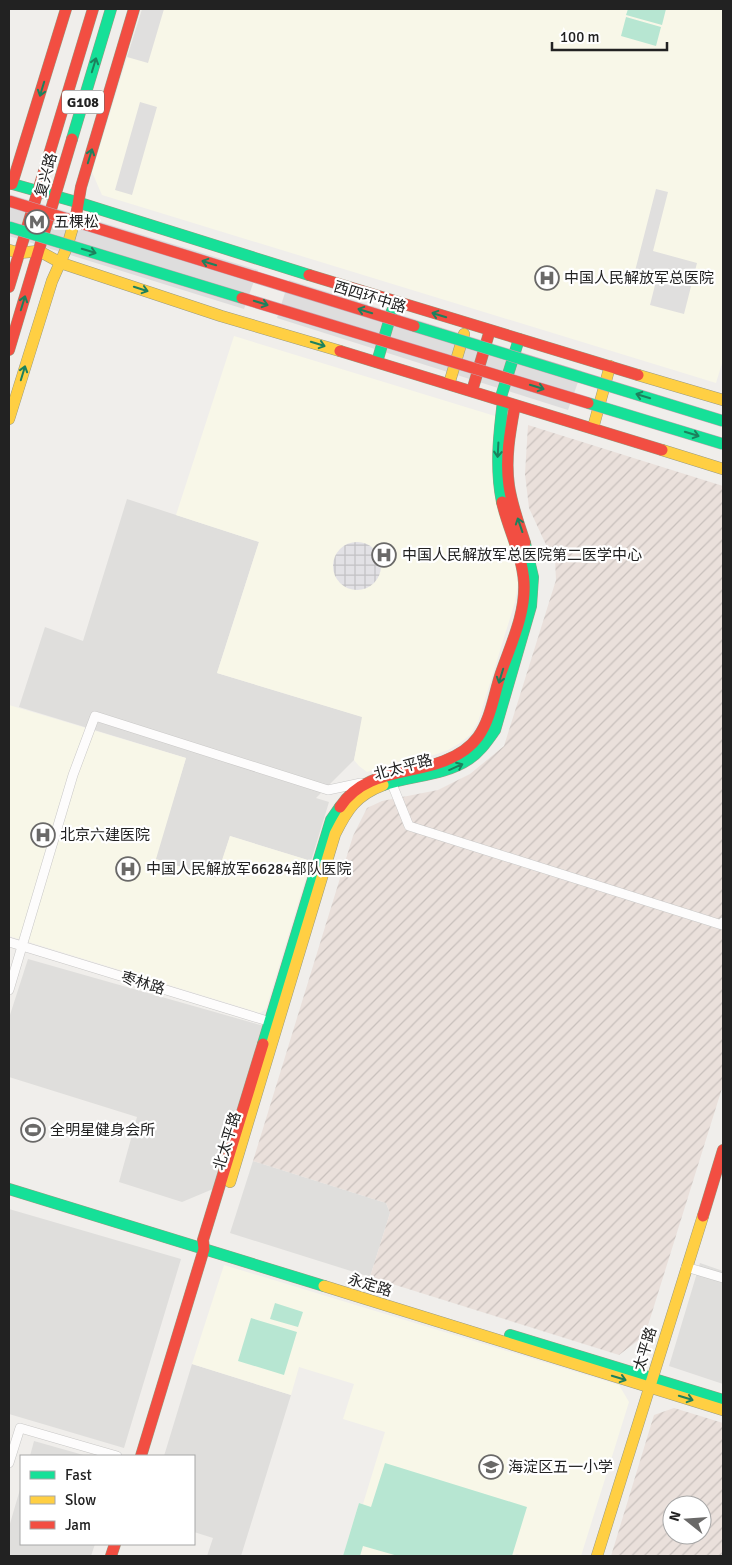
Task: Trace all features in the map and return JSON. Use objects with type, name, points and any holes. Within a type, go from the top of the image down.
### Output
[{"type":"main road","name":"复兴路","points":[[10,184],[66,9]]},
{"type":"main road","name":"复兴路","points":[[9,287],[14,252],[23,240],[94,9]]},
{"type":"main road","name":"复兴路","points":[[9,350],[111,9]]},
{"type":"main road","points":[[9,419],[52,281],[61,263],[80,203],[81,187],[134,9]]},
{"type":"main road","points":[[10,184],[56,196]]},
{"type":"main road","name":"西四环中路","points":[[56,196],[395,302],[723,398]]},
{"type":"main road","name":"西四环中路","points":[[9,201],[723,421]]},
{"type":"main road","points":[[9,227],[723,444]]},
{"type":"main road","points":[[9,235],[23,240],[61,263],[221,316],[723,469]]},
{"type":"main road","points":[[14,252],[40,251]]},
{"type":"main road","points":[[377,362],[395,302]]},
{"type":"main road","points":[[449,384],[467,323]]},
{"type":"main road","points":[[472,391],[490,330]]},
{"type":"main road","name":"北太平路","points":[[141,1455],[274,1023],[342,818],[357,800],[390,778],[440,763],[463,751],[478,736],[487,718],[522,608],[524,589],[523,573],[504,512],[498,477],[502,401],[519,339]]},
{"type":"main road","points":[[592,428],[610,366]]},
{"type":"main road","name":"北太平路","points":[[274,1023],[331,820],[337,809],[350,793],[368,781],[444,772],[460,766],[484,746],[495,730],[531,606],[533,593],[534,574],[532,562],[511,499],[508,478],[510,434],[515,405]]},
{"type":"main road","name":"太平路","points":[[597,1556],[686,1267],[720,1170],[723,1150]]},
{"type":"main road","name":"永定路","points":[[9,1181],[650,1382],[723,1400]]},
{"type":"main road","name":"永定路","points":[[9,1189],[206,1244]]},
{"type":"main road","name":"永定路","points":[[650,1382],[723,1410]]},
{"type":"street","points":[[9,990],[72,775],[95,716],[328,790],[368,781]]},
{"type":"street","points":[[390,778],[409,826],[722,925],[723,922]]},
{"type":"street","name":"枣林路","points":[[9,942],[274,1023]]},
{"type":"street","points":[[686,1267],[723,1278]]},
{"type":"street","points":[[9,1463],[20,1428],[114,1455]]},
{"type":"shaded area","name":"中国人民解放军总医院","points":[[142,9],[723,9],[723,360],[716,383],[102,195],[92,172]]},
{"type":"shaded area","points":[[142,9],[164,9],[148,63],[127,57]]},
{"type":"shaded area","points":[[140,102],[157,107],[132,195],[115,190]]},
{"type":"shaded area","points":[[656,189],[668,192],[653,251],[697,263],[684,314],[650,305],[657,277],[635,271]]},
{"type":"shaded area","name":"中国人民解放军总医院第二医学中心","points":[[234,336],[495,416],[494,461],[518,583],[515,602],[478,722],[470,735],[448,750],[434,755],[397,762],[367,772],[354,760],[362,717],[217,673],[259,542],[176,515]]},
{"type":"shaded area","points":[[528,425],[723,486],[723,1085],[645,1335],[619,1355],[370,1277],[390,1213],[386,1203],[253,1161],[353,836],[367,808],[382,801],[438,790],[470,774],[504,746],[556,580],[555,559],[547,547],[529,508],[525,474]]},
{"type":"shaded area","points":[[127,499],[259,542],[217,673],[363,717],[354,760],[316,798],[329,802],[311,861],[230,836],[217,878],[155,859],[186,758],[19,707],[45,627],[83,641]]},
{"type":"shaded area","points":[[357,542],[366,544],[374,549],[379,557],[381,566],[379,575],[374,583],[366,588],[357,590],[348,588],[340,583],[335,575],[333,566],[335,557],[340,549],[348,544]]},
{"type":"shaded area","name":"中国人民解放军66284部队医院","points":[[9,705],[186,758],[156,859],[216,878],[230,836],[311,861],[266,1009],[260,1013],[9,936]]},
{"type":"shaded area","points":[[28,959],[264,1026],[213,1189],[182,1202],[119,1182],[137,1117],[9,1077],[9,1018]]},
{"type":"shaded area","points":[[253,1161],[386,1203],[390,1213],[370,1277],[230,1233]]},
{"type":"shaded area","points":[[9,1209],[181,1259],[124,1448],[9,1414]]},
{"type":"shaded area","points":[[700,1263],[723,1271],[723,1384],[669,1366]]},
{"type":"shaded area","name":"海淀区五一小学","points":[[224,1265],[619,1385],[629,1402],[581,1556],[525,1556],[516,1554],[515,1556],[343,1556],[359,1503],[363,1504],[385,1432],[343,1419],[354,1384],[299,1367],[291,1395],[192,1364]]},
{"type":"shaded area","points":[[192,1364],[291,1395],[241,1556],[207,1556],[213,1538],[195,1532],[195,1455],[164,1455]]},
{"type":"shaded area","points":[[674,1408],[723,1423],[723,1556],[611,1556],[654,1415]]},
{"type":"shaded area","points":[[34,1441],[83,1455],[30,1455]]},
{"type":"shaded area","points":[[20,1489],[20,1545],[95,1545],[91,1556],[9,1556],[9,1527]]},
{"type":"green space","points":[[628,9],[666,9],[662,25],[626,15]]},
{"type":"green space","points":[[626,17],[661,27],[656,46],[621,36]]},
{"type":"green space","points":[[275,1303],[303,1312],[298,1327],[270,1319]]},
{"type":"green space","points":[[251,1318],[297,1332],[284,1375],[238,1361]]},
{"type":"green space","points":[[385,1463],[527,1507],[512,1556],[398,1556],[363,1546],[360,1556],[343,1556],[359,1503],[371,1507]]},
{"type":"pier","points":[[9,194],[258,270],[244,309],[9,236]]},
{"type":"pier","points":[[289,280],[582,371],[568,410],[277,318]]},
{"type":"traffic: fast","points":[[72,139],[111,9]]},
{"type":"traffic: fast","points":[[9,183],[80,203],[309,275]]},
{"type":"traffic: fast","points":[[9,227],[242,298]]},
{"type":"traffic: fast","points":[[377,362],[392,311]]},
{"type":"traffic: fast","points":[[414,326],[723,421]]},
{"type":"traffic: fast","points":[[500,400],[519,339]]},
{"type":"traffic: fast","points":[[502,502],[498,464],[503,401]]},
{"type":"traffic: fast","points":[[588,403],[723,444]]},
{"type":"traffic: fast","points":[[383,785],[459,765],[477,753],[495,730],[531,606],[533,577],[525,543]]},
{"type":"traffic: fast","points":[[263,1044],[331,820],[340,807]]},
{"type":"traffic: fast","points":[[9,1189],[324,1286]]},
{"type":"traffic: fast","points":[[510,1335],[723,1400]]},
{"type":"traffic: slow","points":[[9,419],[52,281],[67,247],[76,216]]},
{"type":"traffic: slow","points":[[9,250],[19,253],[39,251],[61,263],[221,316],[340,351]]},
{"type":"traffic: slow","points":[[449,384],[464,334]]},
{"type":"traffic: slow","points":[[593,428],[610,366]]},
{"type":"traffic: slow","points":[[638,375],[723,400]]},
{"type":"traffic: slow","points":[[662,450],[723,469]]},
{"type":"traffic: slow","points":[[230,1182],[335,834],[353,804],[383,785]]},
{"type":"traffic: slow","points":[[597,1556],[703,1216]]},
{"type":"traffic: slow","points":[[324,1286],[723,1410]]},
{"type":"traffic: jam","points":[[12,184],[66,9]]},
{"type":"traffic: jam","points":[[9,287],[93,9]]},
{"type":"traffic: jam","points":[[76,216],[81,187],[134,9]]},
{"type":"traffic: jam","points":[[9,350],[72,139]]},
{"type":"traffic: jam","points":[[9,201],[414,326]]},
{"type":"traffic: jam","points":[[309,275],[638,375]]},
{"type":"traffic: jam","points":[[242,298],[588,403]]},
{"type":"traffic: jam","points":[[472,391],[490,330]]},
{"type":"traffic: jam","points":[[340,351],[662,450]]},
{"type":"traffic: jam","points":[[515,405],[511,425],[508,476],[512,501],[525,543]]},
{"type":"traffic: jam","points":[[340,807],[361,786],[374,780],[454,757],[471,745],[482,730],[517,628],[524,594],[521,561],[502,502]]},
{"type":"traffic: jam","points":[[141,1455],[204,1249],[203,1240],[263,1044]]},
{"type":"traffic: jam","points":[[703,1216],[723,1150]]},
{"type":"traffic: jam","points":[[111,1556],[115,1545]]},
{"type":"place","name":"五棵松","points":[[37,222]]},
{"type":"place","name":"中国人民解放军总医院","points":[[547,278]]},
{"type":"place","name":"中国人民解放军总医院第二医学中心","points":[[384,555]]},
{"type":"place","name":"北京六建医院","points":[[43,835]]},
{"type":"place","name":"中国人民解放军66284部队医院","points":[[128,869]]},
{"type":"place","name":"全明星健身会所","points":[[33,1130]]},
{"type":"place","name":"海淀区五一小学","points":[[491,1467]]}]
